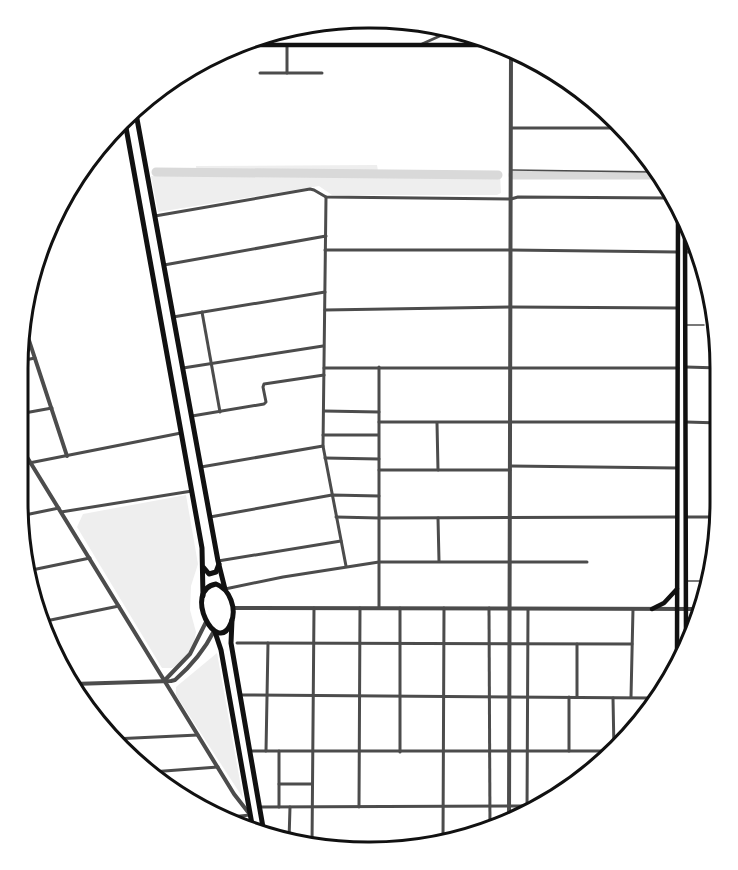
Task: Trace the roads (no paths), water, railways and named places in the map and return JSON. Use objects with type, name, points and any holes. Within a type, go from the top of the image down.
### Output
[{"type":"main road","points":[[266,45],[469,45]]},
{"type":"main road","points":[[137,119],[218,562],[233,608],[231,643],[263,824]]},
{"type":"main road","points":[[126,130],[202,548],[203,614],[215,632],[221,650],[251,820]]},
{"type":"main road","points":[[677,646],[678,226]]},
{"type":"main road","points":[[686,245],[686,625]]},
{"type":"main road","points":[[204,566],[209,574],[213,573],[216,572],[218,562]]},
{"type":"main road","points":[[203,596],[207,587],[212,585],[222,586],[225,589]]},
{"type":"main road","points":[[652,609],[664,603],[677,589]]},
{"type":"main road","points":[[215,632],[224,632],[232,620]]},
{"type":"street","points":[[421,45],[440,36]]},
{"type":"street","points":[[287,45],[287,73]]},
{"type":"street","points":[[509,811],[511,60]]},
{"type":"street","points":[[260,73],[322,73]]},
{"type":"street","points":[[511,128],[610,128]]},
{"type":"street","points":[[155,216],[310,189],[326,197],[663,198]]},
{"type":"street","points":[[326,197],[323,446],[346,566]]},
{"type":"street","points":[[164,265],[326,236]]},
{"type":"street","points":[[326,250],[678,252]]},
{"type":"street","points":[[173,317],[325,292]]},
{"type":"street","points":[[325,310],[510,307],[678,308]]},
{"type":"street","points":[[202,312],[220,412]]},
{"type":"street","points":[[30,342],[67,456]]},
{"type":"street","points":[[183,368],[324,346]]},
{"type":"street","points":[[28,359],[35,358]]},
{"type":"street","points":[[379,367],[379,608]]},
{"type":"street","points":[[324,368],[678,368]]},
{"type":"street","points":[[686,368],[710,368]]},
{"type":"street","points":[[192,416],[264,405],[266,402],[263,385],[324,375]]},
{"type":"street","points":[[28,412],[52,408]]},
{"type":"street","points":[[323,411],[379,412]]},
{"type":"street","points":[[379,422],[678,422]]},
{"type":"street","points":[[437,423],[438,470]]},
{"type":"street","points":[[686,423],[710,423]]},
{"type":"street","points":[[28,464],[181,433]]},
{"type":"street","points":[[323,435],[379,435]]},
{"type":"street","points":[[201,467],[323,446]]},
{"type":"street","points":[[28,458],[234,794],[250,815]]},
{"type":"street","points":[[325,458],[379,459]]},
{"type":"street","points":[[379,470],[677,468]]},
{"type":"street","points":[[29,515],[192,491]]},
{"type":"street","points":[[210,517],[332,495],[379,496]]},
{"type":"street","points":[[336,517],[677,517]]},
{"type":"street","points":[[686,517],[709,517]]},
{"type":"street","points":[[438,518],[438,562]]},
{"type":"street","points":[[218,562],[341,541]]},
{"type":"street","points":[[36,569],[90,558]]},
{"type":"street","points":[[225,589],[283,576],[379,562],[587,562]]},
{"type":"street","points":[[50,620],[119,606]]},
{"type":"street","points":[[233,608],[691,609]]},
{"type":"street","points":[[312,837],[314,608]]},
{"type":"street","points":[[359,807],[360,608]]},
{"type":"street","points":[[400,608],[400,752]]},
{"type":"street","points":[[442,833],[444,608]]},
{"type":"street","points":[[489,609],[490,819]]},
{"type":"street","points":[[527,802],[528,609]]},
{"type":"street","points":[[631,698],[633,609]]},
{"type":"street","points":[[165,681],[190,654],[207,622]]},
{"type":"street","points":[[82,684],[175,680],[207,645],[215,632]]},
{"type":"street","points":[[237,643],[632,645]]},
{"type":"street","points":[[266,751],[268,643]]},
{"type":"street","points":[[577,644],[577,697]]},
{"type":"street","points":[[240,695],[646,698]]},
{"type":"street","points":[[569,697],[569,751]]},
{"type":"street","points":[[613,698],[614,738]]},
{"type":"street","points":[[125,738],[198,735]]},
{"type":"street","points":[[250,751],[599,752]]},
{"type":"street","points":[[279,751],[279,807]]},
{"type":"street","points":[[162,771],[218,767]]},
{"type":"street","points":[[279,784],[312,784]]},
{"type":"street","points":[[260,807],[520,806]]},
{"type":"street","points":[[289,832],[290,807]]},
{"type":"street","points":[[239,816],[250,815]]},
{"type":"lane","points":[[511,170],[646,172]]},
{"type":"lane","points":[[686,325],[704,325]]},
{"type":"lane","points":[[686,580],[700,581]]},
{"type":"waterway","points":[[156,172],[498,175]]},
{"type":"waterway","points":[[513,175],[648,175]]}]
